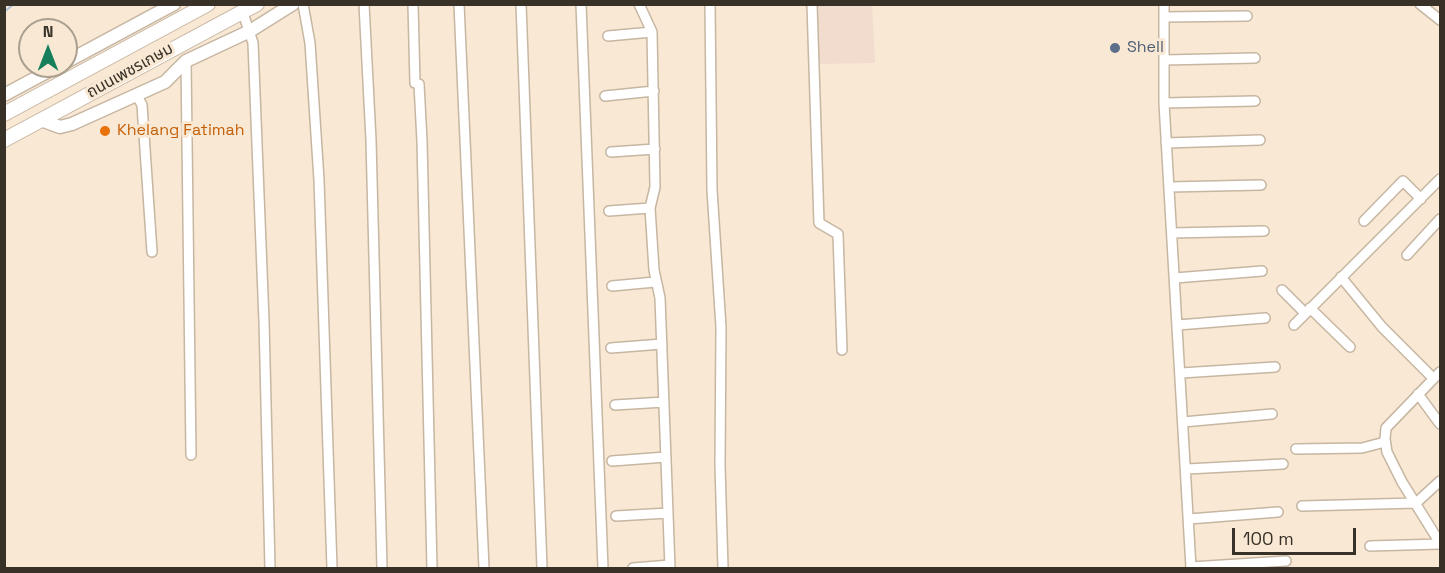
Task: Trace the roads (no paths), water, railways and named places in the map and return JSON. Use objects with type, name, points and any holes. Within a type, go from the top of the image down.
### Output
[{"type":"main road","name":"ถนนเพชรเกษม","points":[[4,114],[208,4]]},
{"type":"main road","name":"ถนนเพชรเกษม","points":[[4,140],[257,4]]},
{"type":"street","points":[[78,56],[174,4]]},
{"type":"street","points":[[41,120],[60,127],[72,124],[165,82],[186,61],[250,31],[293,4]]},
{"type":"street","points":[[303,4],[310,43],[320,202],[332,568]]},
{"type":"street","points":[[364,4],[382,568]]},
{"type":"street","points":[[413,4],[415,82],[419,84],[422,141],[432,568]]},
{"type":"street","points":[[459,4],[484,568]]},
{"type":"street","points":[[521,4],[542,568]]},
{"type":"street","points":[[581,4],[603,568]]},
{"type":"street","points":[[633,568],[670,567],[660,298],[655,282],[650,208],[655,187],[652,32],[639,4]]},
{"type":"street","points":[[710,4],[712,190],[721,327],[720,465],[723,568]]},
{"type":"street","points":[[812,4],[819,223],[821,226],[836,230],[838,234],[842,350]]},
{"type":"street","points":[[1164,4],[1164,103],[1191,568],[1286,561]]},
{"type":"street","points":[[1420,4],[1440,20]]},
{"type":"street","points":[[243,13],[253,42],[264,321],[270,568]]},
{"type":"street","points":[[1164,17],[1247,16]]},
{"type":"street","points":[[608,36],[652,32]]},
{"type":"street","points":[[190,38],[198,55]]},
{"type":"street","points":[[1164,60],[1255,58]]},
{"type":"street","points":[[186,61],[191,455]]},
{"type":"street","points":[[4,95],[36,78]]},
{"type":"street","points":[[605,96],[654,91]]},
{"type":"street","points":[[136,94],[142,105],[152,252]]},
{"type":"street","points":[[1164,103],[1255,101]]},
{"type":"street","points":[[1166,143],[1260,140]]},
{"type":"street","points":[[611,152],[655,149]]},
{"type":"street","points":[[1294,325],[1440,179]]},
{"type":"street","points":[[1364,221],[1403,181],[1420,199]]},
{"type":"street","points":[[1169,187],[1261,185]]},
{"type":"street","points":[[609,211],[650,208]]},
{"type":"street","points":[[1407,255],[1440,219]]},
{"type":"street","points":[[1172,233],[1264,231]]},
{"type":"street","points":[[1175,278],[1262,271]]},
{"type":"street","points":[[1341,276],[1382,327],[1437,375],[1386,428],[1385,442],[1397,472],[1440,544],[1370,546]]},
{"type":"street","points":[[612,286],[655,282]]},
{"type":"street","points":[[1282,290],[1350,347]]},
{"type":"street","points":[[1178,325],[1265,318]]},
{"type":"street","points":[[611,348],[662,344]]},
{"type":"street","points":[[1181,373],[1275,367]]},
{"type":"street","points":[[1418,394],[1440,424]]},
{"type":"street","points":[[615,405],[664,402]]},
{"type":"street","points":[[1183,422],[1272,414]]},
{"type":"street","points":[[1296,449],[1362,448],[1385,442]]},
{"type":"street","points":[[612,461],[666,457]]},
{"type":"street","points":[[1187,469],[1283,464]]},
{"type":"street","points":[[1302,506],[1416,503],[1440,481]]},
{"type":"street","points":[[1189,519],[1278,512]]},
{"type":"street","points":[[616,516],[668,513]]},
{"type":"waterway","points":[[4,12],[14,4]]},
{"type":"place","name":"Shell","points":[[1115,48]]},
{"type":"place","name":"Khelang Fatimah","points":[[105,131]]}]
